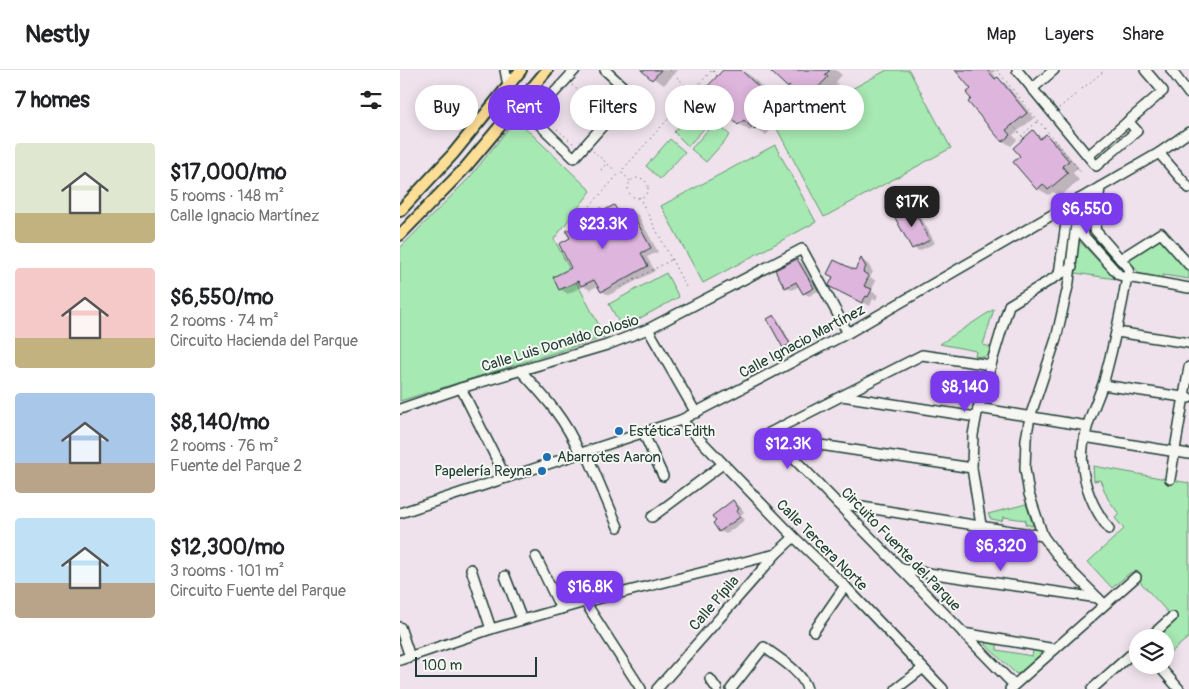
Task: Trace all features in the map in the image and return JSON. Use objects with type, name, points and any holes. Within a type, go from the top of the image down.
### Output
[{"type":"main road","points":[[509,85],[521,70]]},
{"type":"main road","points":[[535,85],[547,70]]},
{"type":"main road","points":[[400,211],[453,154],[488,111]]},
{"type":"main road","points":[[400,235],[465,168],[497,130]]},
{"type":"street","points":[[505,70],[508,85]]},
{"type":"street","points":[[560,86],[575,70]]},
{"type":"street","points":[[605,70],[621,85]]},
{"type":"street","points":[[1017,70],[1096,166],[1137,131],[1128,121]]},
{"type":"street","points":[[1032,88],[1054,70]]},
{"type":"street","points":[[1088,156],[1163,91],[1145,70]]},
{"type":"street","points":[[1171,70],[1189,94]]},
{"type":"street","points":[[545,130],[574,158],[598,130]]},
{"type":"street","name":"Calle Ignacio Martínez","points":[[400,513],[681,420],[696,413],[848,332],[1079,200],[1159,153],[1189,132]]},
{"type":"street","points":[[1159,153],[1189,188]]},
{"type":"street","points":[[1100,187],[1095,230],[1129,269],[1117,332],[1103,385],[1087,426],[1081,457],[1086,489],[1102,520],[1109,529]]},
{"type":"street","points":[[1089,194],[1083,235],[1119,275],[1189,288]]},
{"type":"street","points":[[1079,200],[1072,267],[1056,339],[1030,417],[1025,452],[1026,475],[1033,509],[1043,536],[1063,563],[1101,601]]},
{"type":"street","points":[[1059,274],[1066,223],[1060,211]]},
{"type":"street","points":[[1120,259],[1161,233],[1189,265]]},
{"type":"street","name":"Calle Luis Donaldo Colosio","points":[[400,409],[461,388],[607,345],[648,329],[802,249],[848,332]]},
{"type":"street","points":[[981,525],[972,468],[973,435],[977,412],[1009,304],[1072,267]]},
{"type":"street","points":[[648,329],[696,413]]},
{"type":"street","points":[[1117,332],[1189,343]]},
{"type":"street","points":[[972,468],[774,438],[769,433],[922,355],[991,365]]},
{"type":"street","points":[[1170,479],[1186,397],[1189,367]]},
{"type":"street","points":[[520,370],[551,404],[572,433],[618,527]]},
{"type":"street","points":[[1103,385],[1186,397]]},
{"type":"street","points":[[461,388],[506,478]]},
{"type":"street","points":[[842,396],[1030,417],[1087,426]]},
{"type":"street","name":"Calle Tercera Norte","points":[[681,420],[794,537],[845,586],[943,689]]},
{"type":"street","points":[[643,432],[664,476]]},
{"type":"street","points":[[1084,437],[1189,454]]},
{"type":"street","name":"Circuito Fuente del Parque","points":[[774,438],[963,633],[1012,687],[1055,649],[1101,601],[1136,577]]},
{"type":"street","points":[[652,517],[724,464]]},
{"type":"street","points":[[837,503],[1043,536]]},
{"type":"street","name":"Calle Pípila","points":[[657,689],[776,554],[794,537]]},
{"type":"street","points":[[400,660],[491,629],[560,609],[776,554]]},
{"type":"street","points":[[536,557],[560,609]]},
{"type":"street","points":[[471,569],[491,629]]},
{"type":"street","points":[[901,569],[1101,601]]},
{"type":"street","points":[[505,576],[522,620]]},
{"type":"street","points":[[814,631],[845,586]]},
{"type":"street","points":[[585,602],[641,689]]},
{"type":"street","points":[[1159,629],[1172,617]]},
{"type":"street","points":[[400,627],[410,657]]},
{"type":"street","points":[[963,633],[1055,649]]},
{"type":"street","points":[[731,689],[764,647],[800,675],[807,689]]},
{"type":"street","points":[[1092,689],[1129,656]]},
{"type":"street","points":[[899,688],[922,669]]},
{"type":"street","points":[[1166,674],[1178,689]]},
{"type":"street","points":[[710,679],[717,689]]},
{"type":"path","points":[[670,70],[685,85]]},
{"type":"path","points":[[698,85],[712,70],[717,76]]},
{"type":"path","points":[[997,70],[1082,174]]},
{"type":"path","points":[[1053,114],[1105,70]]},
{"type":"path","points":[[566,79],[573,85]]},
{"type":"path","points":[[1021,136],[1039,121]]},
{"type":"path","points":[[590,206],[665,122]]},
{"type":"path","points":[[1012,125],[1024,138]]},
{"type":"path","points":[[559,130],[581,150]]},
{"type":"path","points":[[593,151],[630,181]]},
{"type":"path","points":[[601,170],[607,163]]},
{"type":"path","points":[[630,181],[639,178],[646,184],[646,193],[639,198]]},
{"type":"path","points":[[630,181],[628,187],[630,193],[639,198],[686,287]]},
{"type":"path","points":[[621,287],[672,259]]},
{"type":"green space","points":[[887,70],[909,70],[951,148],[824,217],[778,130],[864,130],[864,85],[859,85]]},
{"type":"green space","points":[[507,130],[527,130],[591,191],[554,239],[605,337],[400,401],[400,248],[470,177]]},
{"type":"green space","points":[[676,130],[703,130],[688,146],[674,132]]},
{"type":"green space","points":[[708,130],[724,130],[730,135],[706,162],[691,149]]},
{"type":"green space","points":[[670,139],[685,152],[660,179],[646,166]]},
{"type":"green space","points":[[775,145],[816,222],[703,283],[661,206]]},
{"type":"green space","points":[[1161,239],[1189,268],[1189,279],[1163,275],[1162,280],[1143,277],[1130,263],[1131,258]]},
{"type":"green space","points":[[1079,241],[1116,279],[1075,273]]},
{"type":"green space","points":[[666,273],[679,297],[622,328],[609,304]]},
{"type":"green space","points":[[994,309],[983,345],[991,347],[989,355],[984,357],[975,356],[976,351],[940,344]]},
{"type":"green space","points":[[1093,466],[1189,483],[1189,637],[1174,650],[1174,629],[1162,629],[1172,617],[1131,572],[1112,588],[1088,562],[1124,529],[1115,518],[1119,514],[1108,499],[1100,480],[1094,481]]},
{"type":"green space","points":[[1026,504],[1033,526],[1025,524],[1026,520],[1003,517],[1002,521],[991,519],[988,514]]},
{"type":"green space","points":[[987,642],[997,643],[997,650],[1032,656],[1033,650],[1041,651],[1042,653],[1018,674],[986,645]]},
{"type":"building","points":[[641,70],[661,70],[652,80]]},
{"type":"building","points":[[723,70],[741,70],[757,85],[744,85],[744,120],[738,125],[734,121],[734,85],[709,85]]},
{"type":"building","points":[[769,70],[830,70],[825,75],[828,77],[820,85],[785,85]]},
{"type":"building","points":[[955,70],[987,70],[995,79],[998,77],[1027,113],[1006,130],[1010,135],[1002,142],[968,102],[971,99],[966,93],[971,89]]},
{"type":"building","points":[[1033,130],[1040,139],[1046,134],[1069,161],[1062,166],[1068,173],[1048,190],[1043,184],[1037,190],[1013,162],[1020,156],[1013,148]]},
{"type":"building","points":[[614,205],[620,215],[630,209],[651,248],[641,253],[648,266],[601,292],[594,280],[581,286],[578,281],[559,290],[553,277],[571,268],[559,244],[570,238],[566,231],[576,226],[576,222],[601,208],[603,211]]},
{"type":"building","points":[[912,207],[930,240],[912,249],[894,216]]},
{"type":"building","points":[[861,258],[866,267],[863,272],[869,276],[864,286],[872,289],[862,303],[830,287],[829,285],[833,277],[827,274],[834,260],[855,270]]},
{"type":"building","points":[[797,259],[814,288],[803,294],[796,282],[785,288],[775,270]]},
{"type":"building","points":[[774,315],[790,344],[783,348],[767,319]]},
{"type":"building","points":[[733,500],[739,509],[736,511],[740,517],[719,532],[713,523],[716,521],[712,516]]},
{"type":"place","name":"Estética Edith","points":[[619,431]]},
{"type":"place","name":"Abarrotes Aaron","points":[[547,457]]},
{"type":"place","name":"Papelería Reyna","points":[[542,471]]}]
